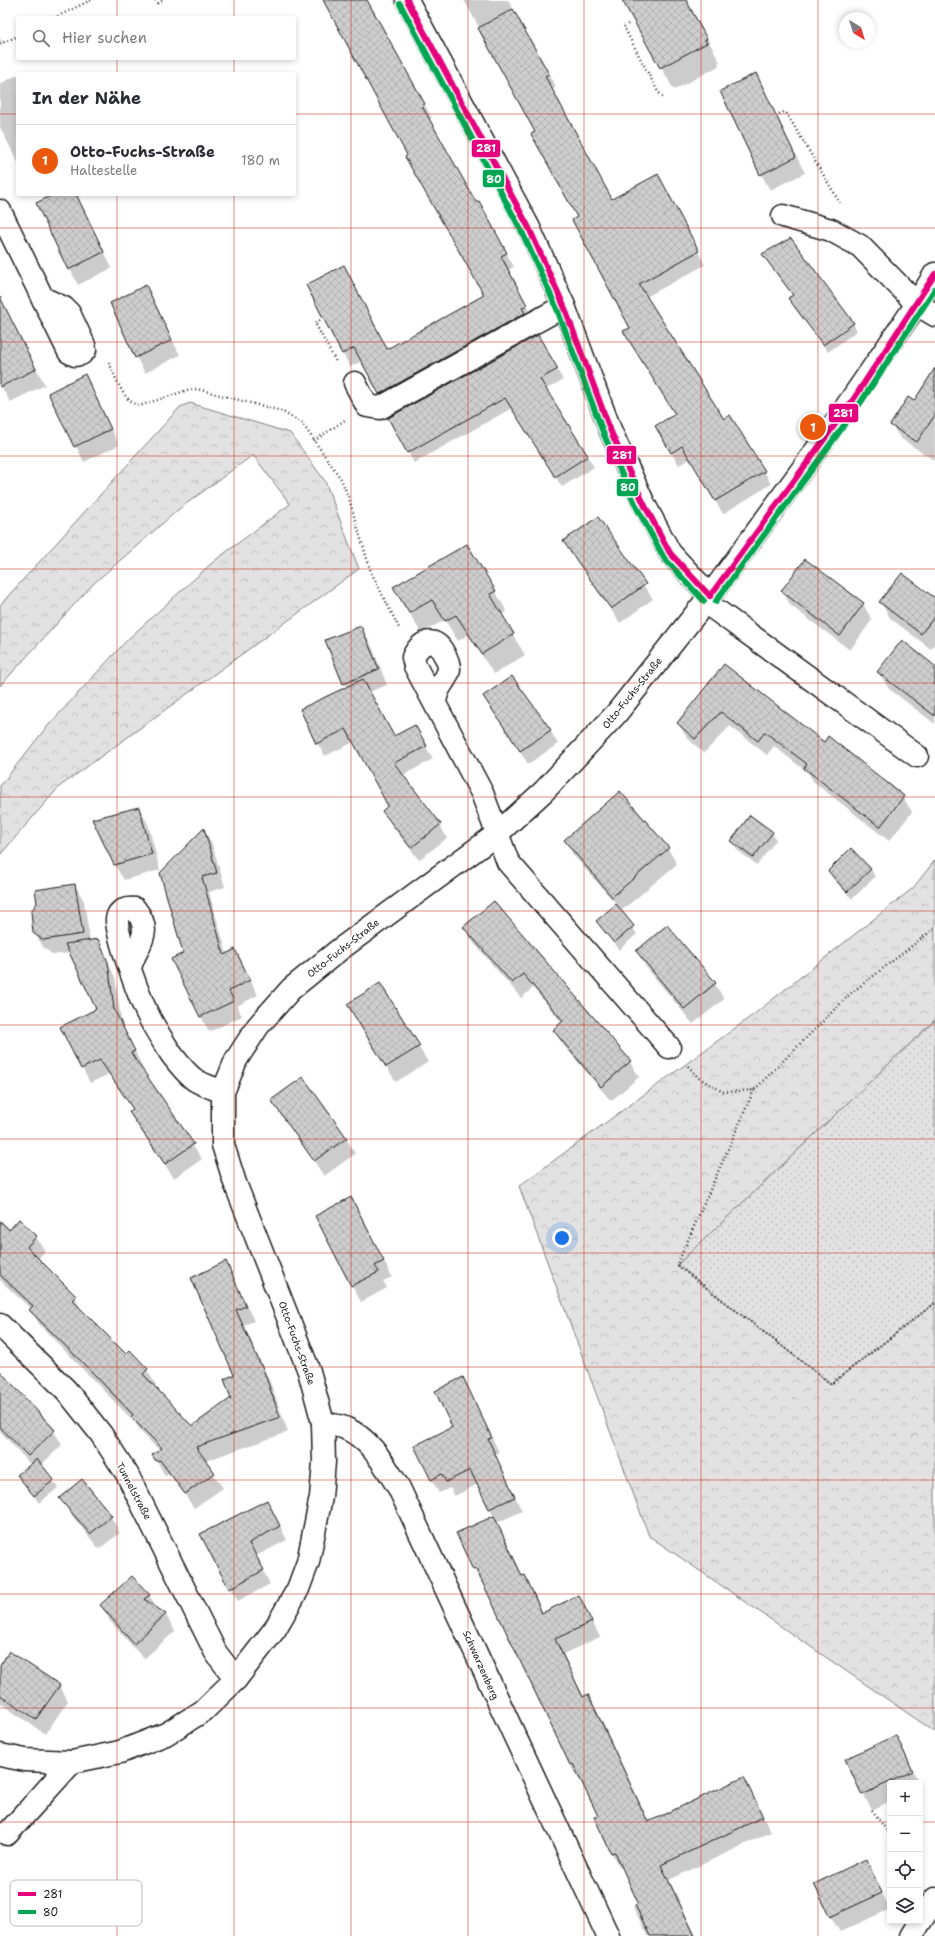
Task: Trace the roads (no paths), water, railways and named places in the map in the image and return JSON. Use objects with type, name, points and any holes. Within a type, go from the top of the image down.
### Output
[{"type":"street","points":[[407,0],[529,228],[564,306],[611,432],[644,504],[670,554],[708,599],[917,756]]},
{"type":"street","points":[[0,211],[69,352],[75,355],[81,354],[84,350]]},
{"type":"street","points":[[783,216],[831,230],[860,246],[917,304],[935,315]]},
{"type":"street","name":"Otto-Fuchs-Straße","points":[[0,1755],[25,1760],[72,1762],[120,1752],[166,1734],[203,1711],[236,1679],[275,1629],[298,1589],[308,1562],[321,1497],[324,1462],[323,1423],[309,1371],[235,1183],[223,1145],[223,1092],[236,1060],[258,1026],[291,989],[339,950],[497,834],[559,776],[616,714],[708,599],[820,445],[917,304],[935,274]]},
{"type":"street","points":[[355,383],[367,406],[380,408],[564,306]]},
{"type":"street","points":[[435,704],[438,688],[449,669],[448,662],[442,650],[436,644],[429,642],[421,645],[416,650],[413,657],[415,666],[435,704],[482,793],[508,862],[669,1047]]},
{"type":"street","points":[[130,968],[149,1016],[173,1056],[195,1080],[223,1092]]},
{"type":"street","name":"Tunnelstraße","points":[[0,1325],[66,1390],[101,1434],[127,1474],[216,1653],[236,1679]]},
{"type":"street","name":"Schwarzenberg","points":[[323,1423],[344,1428],[362,1438],[379,1457],[399,1488],[608,1936]]},
{"type":"street","points":[[7,1834],[72,1762]]},
{"type":"street","points":[[911,1936],[935,1900]]},
{"type":"place","name":"Otto-Fuchs-Straße","points":[[813,427]]}]
